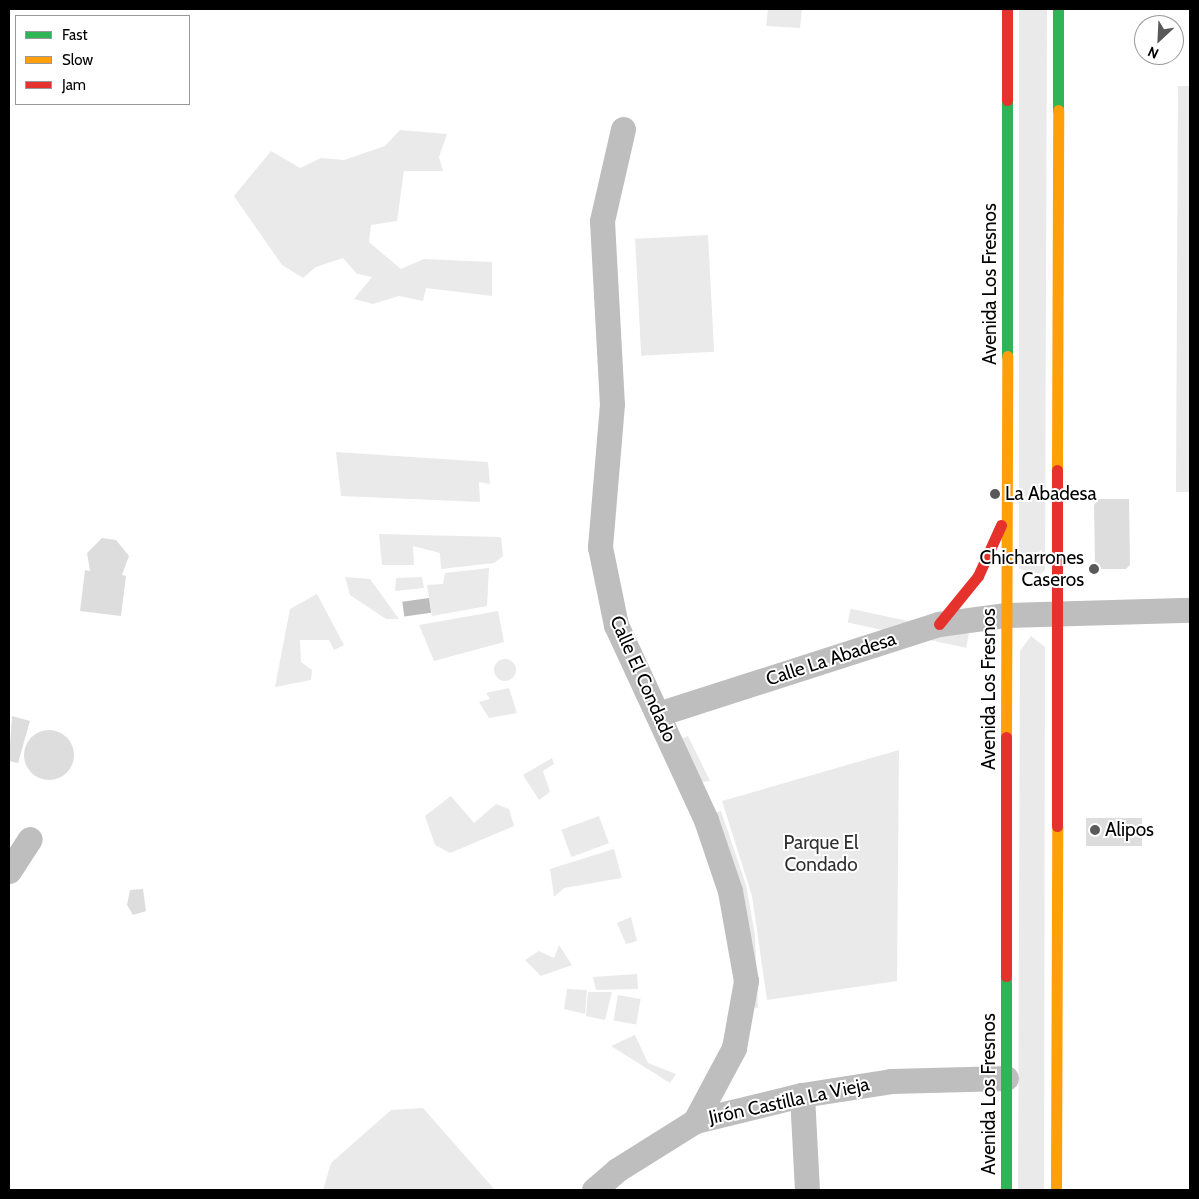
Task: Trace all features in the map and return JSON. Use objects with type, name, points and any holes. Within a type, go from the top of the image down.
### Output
[{"type":"main road","name":"Avenida Los Fresnos","points":[[1006,1190],[1007,9]]},
{"type":"main road","points":[[1056,1190],[1058,9]]},
{"type":"main road","points":[[939,624],[986,562],[1008,504]]},
{"type":"street","name":"Calle El Condado","points":[[623,129],[602,221],[612,404],[600,547],[616,625],[709,829],[730,891],[746,981],[734,1048],[695,1121]]},
{"type":"street","name":"Calle La Abadesa","points":[[658,714],[939,624],[1006,615],[1058,612],[1190,610]]},
{"type":"street","points":[[9,871],[30,839]]},
{"type":"street","name":"Jirón Castilla La Vieja","points":[[594,1190],[617,1170],[695,1121],[802,1095],[891,1081],[1006,1078]]},
{"type":"street","points":[[802,1095],[807,1190]]},
{"type":"green space","points":[[768,9],[802,9],[800,28],[766,26]]},
{"type":"green space","points":[[1019,9],[1047,9],[1045,570],[1041,574],[1019,569]]},
{"type":"green space","points":[[1178,86],[1190,86],[1190,492],[1176,492]]},
{"type":"green space","points":[[400,130],[447,134],[439,157],[443,171],[404,171],[397,221],[371,225],[369,242],[401,269],[424,259],[492,262],[492,296],[426,288],[423,301],[399,296],[373,304],[354,299],[372,277],[357,274],[343,258],[316,267],[303,278],[282,265],[234,196],[271,151],[300,168],[321,158],[344,160],[385,146]]},
{"type":"green space","points":[[708,235],[714,352],[641,356],[635,239]]},
{"type":"green space","points":[[336,452],[488,462],[490,484],[479,482],[480,502],[341,496]]},
{"type":"green space","points":[[379,534],[501,537],[503,556],[494,563],[441,569],[440,553],[413,546],[414,565],[382,565]]},
{"type":"green space","points":[[489,568],[487,606],[432,616],[427,585],[443,584],[445,573]]},
{"type":"green space","points":[[345,577],[370,579],[399,619],[386,619],[350,595]]},
{"type":"green space","points":[[422,577],[424,588],[395,591],[396,578]]},
{"type":"green space","points":[[317,594],[344,645],[334,650],[329,640],[300,640],[301,662],[312,670],[311,680],[275,687],[290,609]]},
{"type":"green space","points":[[851,609],[969,634],[966,648],[848,623]]},
{"type":"green space","points":[[498,611],[504,642],[434,661],[419,625]]},
{"type":"green space","points":[[1031,636],[1045,647],[1044,1190],[1018,1190],[1020,651]]},
{"type":"green space","points":[[505,659],[515,666],[516,670],[509,680],[505,681],[495,674],[494,670],[501,660]]},
{"type":"green space","points":[[509,688],[517,713],[489,718],[479,702],[490,699],[486,693]]},
{"type":"green space","points":[[688,736],[710,781],[700,782],[681,739]]},
{"type":"green space","name":"Parque El Condado","points":[[899,750],[897,981],[767,1000],[752,896],[722,801]]},
{"type":"green space","points":[[552,758],[554,764],[543,771],[550,792],[539,800],[523,775]]},
{"type":"green space","points":[[451,796],[474,823],[496,804],[509,809],[514,826],[450,853],[435,845],[425,816]]},
{"type":"green space","points":[[721,811],[746,885],[755,935],[758,1008],[751,1007],[715,813]]},
{"type":"green space","points":[[599,816],[609,843],[571,857],[561,830]]},
{"type":"green space","points":[[614,849],[622,878],[564,888],[554,897],[550,869]]},
{"type":"green space","points":[[631,917],[637,941],[626,944],[617,923]]},
{"type":"green space","points":[[559,945],[572,965],[541,976],[525,960],[539,951],[554,958]]},
{"type":"green space","points":[[637,974],[638,989],[596,990],[593,977]]},
{"type":"green space","points":[[567,989],[587,990],[585,1014],[564,1009]]},
{"type":"green space","points":[[588,992],[612,992],[605,1020],[586,1016]]},
{"type":"green space","points":[[618,995],[641,999],[636,1025],[613,1021]]},
{"type":"green space","points":[[635,1035],[648,1063],[676,1074],[670,1083],[611,1046]]},
{"type":"green space","points":[[423,1108],[495,1190],[323,1190],[331,1163],[391,1110]]},
{"type":"shaded area","points":[[429,598],[431,613],[404,617],[402,602]]},
{"type":"building","points":[[1099,499],[1129,499],[1130,565],[1126,569],[1100,569],[1095,564],[1094,505]]},
{"type":"building","points":[[102,538],[116,540],[129,556],[122,575],[126,576],[121,616],[80,611],[85,570],[90,571],[87,553]]},
{"type":"building","points":[[12,716],[30,721],[18,763],[9,761]]},
{"type":"building","points":[[49,730],[58,732],[69,741],[74,755],[72,764],[63,775],[49,780],[40,778],[29,769],[24,755],[26,746],[35,735]]},
{"type":"building","points":[[1086,818],[1142,818],[1142,846],[1086,846]]},
{"type":"building","points":[[143,889],[146,911],[133,915],[127,905],[130,890]]},
{"type":"traffic: fast","points":[[1058,9],[1058,110]]},
{"type":"traffic: fast","points":[[1007,100],[1007,356]]},
{"type":"traffic: fast","points":[[1006,976],[1006,1190]]},
{"type":"traffic: slow","points":[[1057,470],[1058,110]]},
{"type":"traffic: slow","points":[[1006,737],[1007,356]]},
{"type":"traffic: slow","points":[[1056,1190],[1057,826]]},
{"type":"traffic: jam","points":[[1007,9],[1007,100]]},
{"type":"traffic: jam","points":[[1057,470],[1057,826]]},
{"type":"traffic: jam","points":[[939,624],[978,576],[1001,525]]},
{"type":"traffic: jam","points":[[1006,737],[1006,976]]},
{"type":"place","name":"La Abadesa","points":[[995,494]]},
{"type":"place","name":"Chicharrones Caseros","points":[[1094,569]]},
{"type":"place","name":"Alipos","points":[[1095,830]]}]
